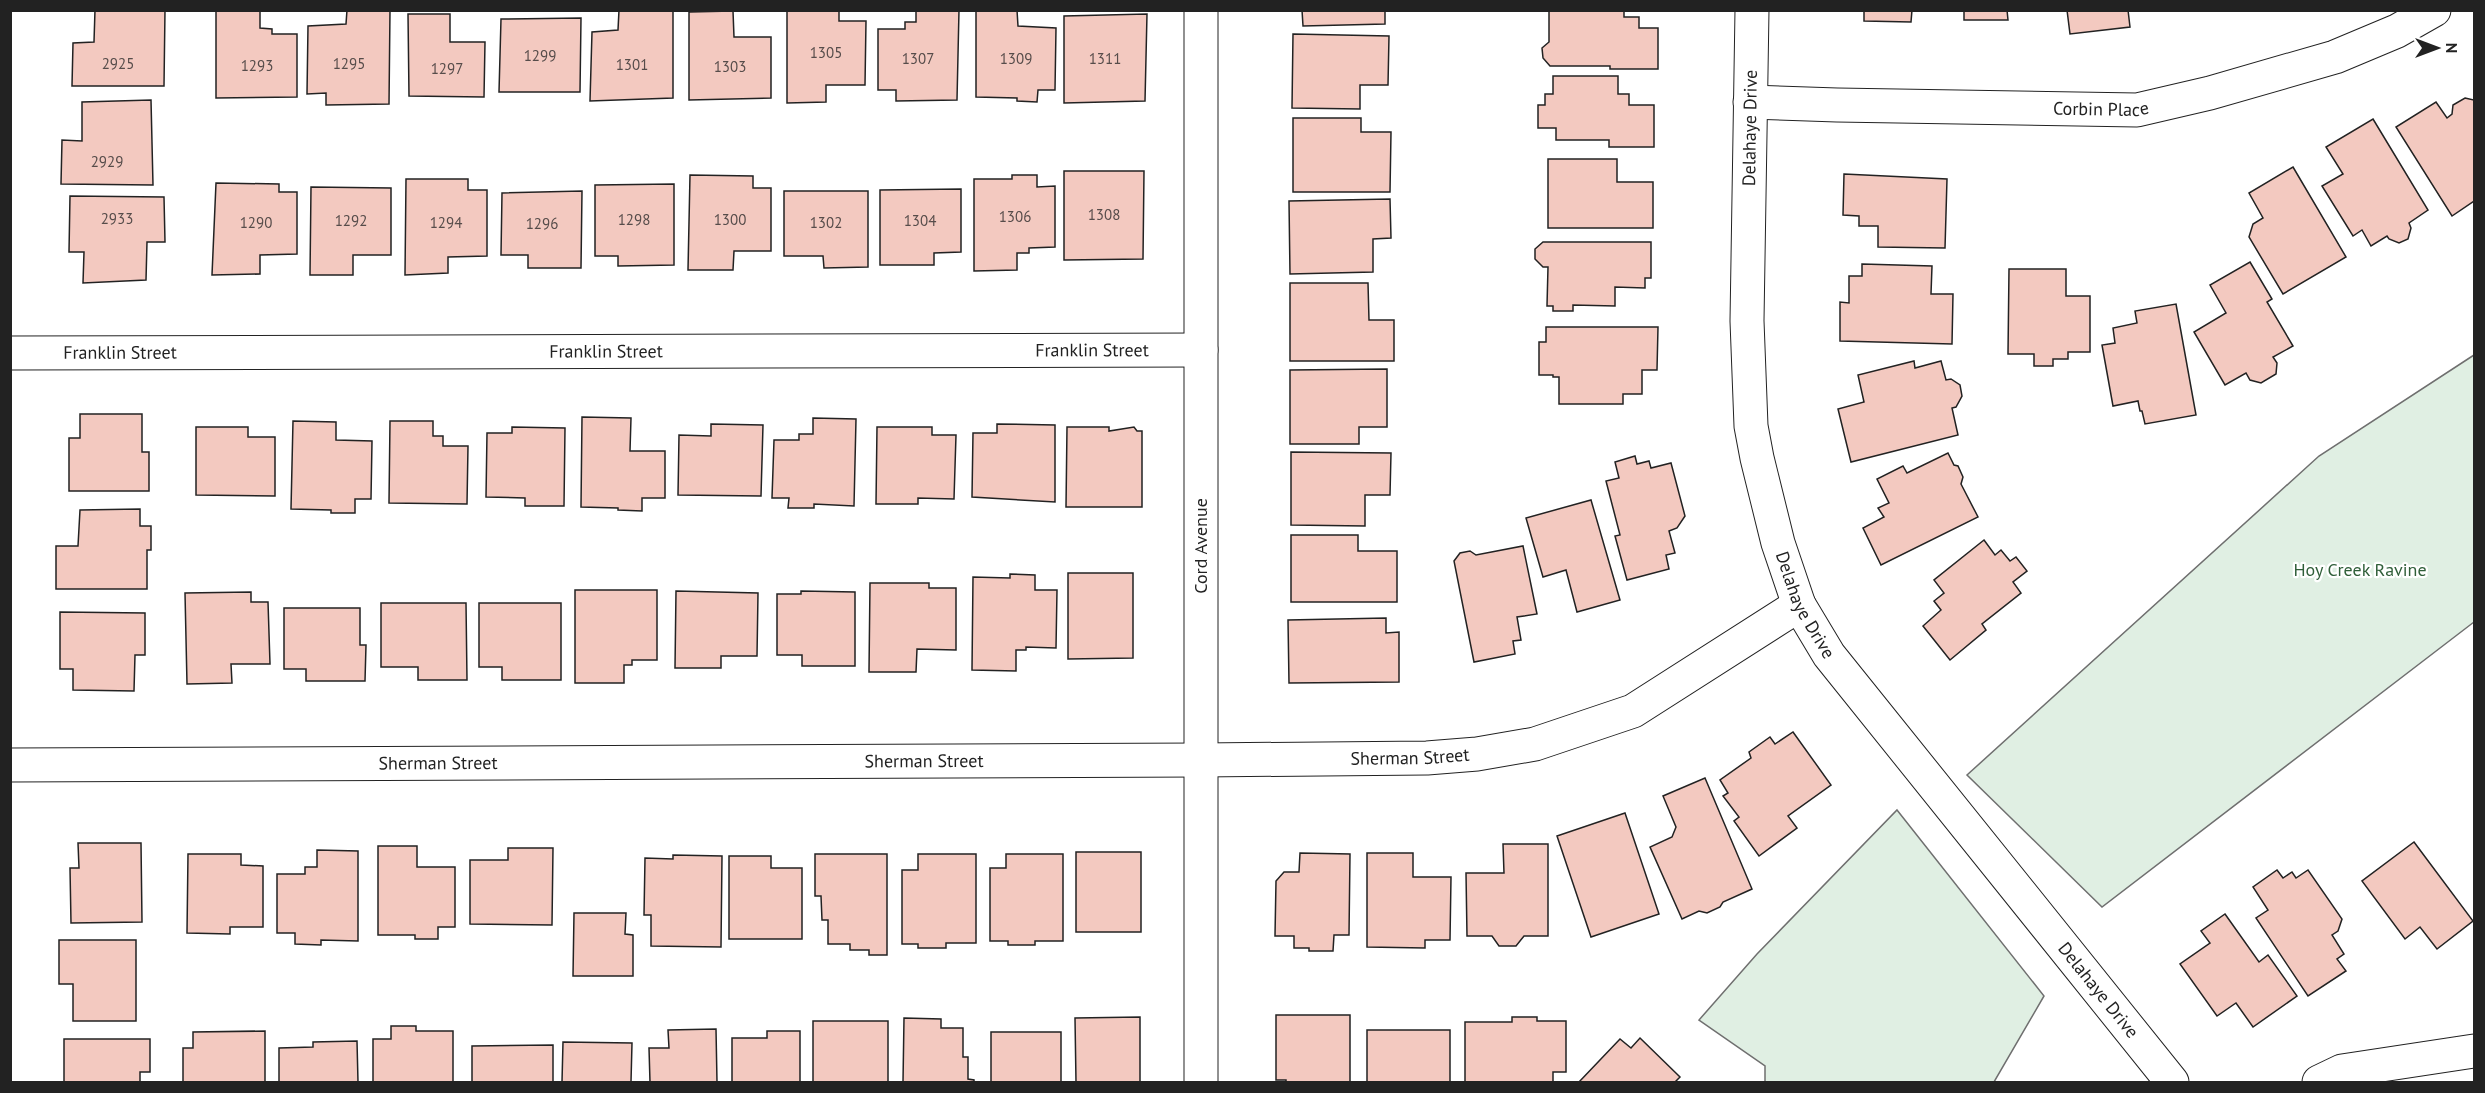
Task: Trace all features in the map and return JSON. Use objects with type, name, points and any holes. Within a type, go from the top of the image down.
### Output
[{"type":"street","name":"Cord Avenue","points":[[1201,10],[1201,1083]]},
{"type":"street","name":"Delahaye Drive","points":[[1752,10],[1747,321],[1751,426],[1756,458],[1778,543],[1799,605],[1829,655],[2172,1083]]},
{"type":"street","name":"Corbin Place","points":[[1750,102],[2137,110],[2220,90],[2335,57],[2391,21],[2434,10]]},
{"type":"street","name":"Franklin Street","points":[[10,353],[1201,350]]},
{"type":"street","name":"Sherman Street","points":[[10,765],[1201,760],[1427,758],[1477,754],[1535,744],[1634,711],[1799,605]]},
{"type":"street","points":[[2319,1083],[2342,1071],[2475,1051]]},
{"type":"green space","name":"Hoy Creek Ravine","points":[[2474,355],[2474,622],[2102,907],[1967,775],[2319,456]]},
{"type":"green space","points":[[1897,810],[2044,996],[1994,1082],[1765,1082],[1765,1066],[1699,1020],[1757,954]]},
{"type":"building","points":[[95,10],[165,10],[164,86],[72,86],[73,43],[94,42]]},
{"type":"building","points":[[216,10],[260,10],[260,28],[272,29],[272,34],[297,34],[297,97],[216,98]]},
{"type":"building","points":[[347,10],[390,10],[389,104],[326,105],[326,93],[307,94],[308,26],[346,24]]},
{"type":"building","points":[[619,10],[673,10],[673,98],[590,101],[592,32],[618,30]]},
{"type":"building","points":[[839,10],[839,21],[866,21],[865,85],[826,85],[826,102],[787,103],[787,11]]},
{"type":"building","points":[[916,10],[959,10],[957,100],[896,101],[896,90],[878,90],[878,29],[905,29],[905,22],[916,22]]},
{"type":"building","points":[[976,10],[1017,10],[1018,26],[1056,28],[1055,90],[1038,90],[1037,102],[1017,101],[1017,98],[976,97]]},
{"type":"building","points":[[1302,10],[1385,10],[1385,24],[1303,26]]},
{"type":"building","points":[[1549,10],[1624,10],[1624,17],[1639,17],[1639,28],[1658,28],[1658,69],[1550,66],[1543,58],[1542,48],[1549,42]]},
{"type":"building","points":[[1864,10],[1912,10],[1911,22],[1864,21]]},
{"type":"building","points":[[1964,10],[2007,10],[2008,20],[1964,20]]},
{"type":"building","points":[[2067,10],[2128,10],[2130,27],[2070,34]]},
{"type":"building","points":[[733,11],[734,37],[771,37],[771,98],[689,100],[689,12]]},
{"type":"building","points":[[408,14],[450,14],[450,42],[485,42],[484,97],[409,96]]},
{"type":"building","points":[[1147,14],[1145,101],[1064,103],[1064,16]]},
{"type":"building","points":[[581,18],[580,92],[499,92],[501,19]]},
{"type":"building","points":[[1293,34],[1389,36],[1388,85],[1360,85],[1360,109],[1292,108]]},
{"type":"building","points":[[1553,76],[1618,76],[1618,94],[1629,94],[1629,105],[1654,105],[1654,147],[1609,147],[1609,140],[1556,140],[1556,128],[1538,128],[1538,105],[1545,105],[1545,94],[1553,94]]},
{"type":"building","points":[[2465,98],[2474,100],[2474,201],[2452,216],[2396,127],[2436,102],[2447,118],[2452,114],[2453,105]]},
{"type":"building","points":[[151,100],[153,185],[61,184],[62,140],[82,141],[82,102]]},
{"type":"building","points":[[1293,118],[1361,118],[1361,132],[1391,132],[1390,192],[1293,192]]},
{"type":"building","points":[[2373,119],[2428,210],[2409,223],[2411,228],[2408,239],[2399,243],[2387,236],[2371,246],[2362,230],[2353,236],[2322,186],[2343,174],[2326,147]]},
{"type":"building","points":[[1548,159],[1617,159],[1617,182],[1653,182],[1653,228],[1548,228]]},
{"type":"building","points":[[2293,167],[2346,257],[2283,294],[2249,237],[2253,224],[2263,218],[2249,193]]},
{"type":"building","points":[[1064,171],[1144,171],[1143,259],[1064,260]]},
{"type":"building","points":[[1844,174],[1947,179],[1945,248],[1878,247],[1878,226],[1859,226],[1859,216],[1843,215]]},
{"type":"building","points":[[690,175],[753,176],[753,188],[771,188],[771,251],[734,251],[733,270],[688,270]]},
{"type":"building","points":[[1012,175],[1037,175],[1037,187],[1055,186],[1055,247],[1029,248],[1029,253],[1017,253],[1017,270],[974,271],[974,179],[1012,179]]},
{"type":"building","points":[[406,179],[468,179],[468,190],[487,190],[487,256],[448,257],[448,273],[405,275]]},
{"type":"building","points":[[216,183],[279,184],[279,192],[297,192],[297,254],[260,255],[260,274],[212,275]]},
{"type":"building","points":[[674,184],[674,265],[618,266],[618,256],[595,256],[595,185]]},
{"type":"building","points":[[311,187],[391,188],[391,255],[353,255],[353,275],[310,275]]},
{"type":"building","points":[[961,189],[961,252],[934,253],[934,265],[880,265],[880,190]]},
{"type":"building","points":[[582,191],[581,268],[528,268],[528,255],[501,255],[502,193]]},
{"type":"building","points":[[784,191],[868,191],[868,267],[824,268],[823,256],[784,256]]},
{"type":"building","points":[[70,196],[164,197],[165,242],[147,242],[146,280],[83,283],[84,252],[69,252]]},
{"type":"building","points":[[1390,199],[1391,238],[1373,239],[1373,272],[1290,274],[1289,201]]},
{"type":"building","points":[[1543,242],[1651,242],[1651,278],[1645,278],[1645,288],[1615,287],[1615,306],[1573,305],[1573,311],[1553,311],[1553,306],[1547,306],[1548,267],[1543,267],[1535,259],[1535,249]]},
{"type":"building","points":[[2250,262],[2272,299],[2267,302],[2293,346],[2273,357],[2277,363],[2276,374],[2261,383],[2250,380],[2246,373],[2225,385],[2194,332],[2226,313],[2210,285]]},
{"type":"building","points":[[1862,264],[1932,266],[1931,294],[1953,294],[1952,344],[1840,341],[1840,302],[1849,303],[1849,276],[1862,276]]},
{"type":"building","points":[[2009,269],[2066,269],[2066,296],[2090,296],[2090,352],[2068,352],[2068,359],[2053,359],[2053,366],[2034,366],[2034,354],[2008,354]]},
{"type":"building","points":[[1290,283],[1368,283],[1369,320],[1394,320],[1394,361],[1290,361]]},
{"type":"building","points":[[2176,304],[2196,415],[2145,424],[2138,401],[2113,406],[2102,345],[2115,343],[2113,328],[2137,323],[2135,311]]},
{"type":"building","points":[[1546,327],[1658,327],[1657,370],[1642,370],[1642,394],[1623,394],[1623,404],[1559,404],[1559,377],[1539,375],[1539,342],[1546,342]]},
{"type":"building","points":[[1914,361],[1915,368],[1941,361],[1946,380],[1951,379],[1960,385],[1962,396],[1956,407],[1952,408],[1958,435],[1851,462],[1838,409],[1864,402],[1858,375]]},
{"type":"building","points":[[1387,369],[1387,427],[1359,427],[1359,444],[1290,444],[1290,370]]},
{"type":"building","points":[[80,414],[142,414],[142,452],[149,452],[149,491],[69,491],[69,438],[80,438]]},
{"type":"building","points":[[582,417],[631,418],[630,451],[665,451],[665,498],[642,498],[642,511],[581,507]]},
{"type":"building","points":[[813,418],[856,419],[854,506],[814,504],[814,508],[788,508],[789,498],[772,498],[774,440],[799,440],[799,434],[813,434]]},
{"type":"building","points":[[293,421],[336,422],[336,440],[372,441],[371,499],[355,499],[355,513],[291,509]]},
{"type":"building","points":[[390,421],[433,421],[433,436],[443,436],[443,446],[468,446],[467,504],[389,503]]},
{"type":"building","points":[[711,424],[763,425],[761,496],[678,495],[679,435],[711,436]]},
{"type":"building","points":[[997,424],[1055,425],[1055,502],[972,497],[973,433],[997,433]]},
{"type":"building","points":[[196,427],[248,427],[248,437],[275,437],[275,496],[196,495]]},
{"type":"building","points":[[512,427],[565,428],[564,506],[525,506],[525,498],[486,497],[487,433],[512,433]]},
{"type":"building","points":[[877,427],[932,427],[932,435],[956,435],[954,499],[918,498],[918,504],[876,504]]},
{"type":"building","points":[[1067,427],[1109,427],[1109,431],[1134,427],[1137,431],[1142,431],[1142,507],[1066,507]]},
{"type":"building","points":[[1291,452],[1391,453],[1390,495],[1365,495],[1365,526],[1291,525]]},
{"type":"building","points":[[1948,453],[1954,465],[1958,466],[1963,477],[1961,484],[1978,517],[1881,565],[1863,528],[1884,517],[1878,508],[1889,503],[1877,479],[1903,466],[1907,473]]},
{"type":"building","points":[[1635,456],[1637,464],[1649,461],[1651,468],[1671,463],[1685,516],[1677,528],[1669,531],[1675,553],[1666,555],[1669,569],[1627,580],[1615,536],[1620,535],[1606,481],[1619,478],[1615,462]]},
{"type":"building","points":[[1591,500],[1620,600],[1577,612],[1566,570],[1543,577],[1526,518]]},
{"type":"building","points":[[140,509],[140,526],[151,526],[151,550],[147,550],[147,589],[56,589],[56,546],[78,546],[80,510]]},
{"type":"building","points":[[1291,535],[1358,535],[1358,551],[1397,551],[1397,602],[1291,602]]},
{"type":"building","points":[[1984,540],[1995,555],[2001,550],[2010,561],[2016,557],[2027,571],[2013,582],[2021,593],[1982,624],[1986,630],[1950,660],[1923,626],[1941,610],[1934,601],[1944,593],[1934,580]]},
{"type":"building","points":[[1523,546],[1537,614],[1517,617],[1521,640],[1513,641],[1515,654],[1474,662],[1454,561],[1460,553],[1470,551],[1476,555]]},
{"type":"building","points":[[1068,573],[1133,573],[1133,658],[1068,659]]},
{"type":"building","points":[[1010,574],[1035,575],[1035,590],[1057,590],[1056,648],[1026,647],[1026,650],[1016,650],[1016,671],[972,670],[973,577],[1010,578]]},
{"type":"building","points":[[870,583],[929,583],[929,588],[956,588],[956,650],[917,649],[916,672],[869,672]]},
{"type":"building","points":[[575,590],[657,590],[657,660],[632,660],[632,665],[624,665],[624,683],[575,683]]},
{"type":"building","points":[[676,591],[758,593],[757,656],[721,656],[721,668],[675,668]]},
{"type":"building","points":[[801,591],[855,592],[855,666],[802,666],[802,655],[777,655],[777,594],[801,594]]},
{"type":"building","points":[[251,592],[251,602],[268,602],[270,664],[231,664],[232,683],[187,684],[185,593]]},
{"type":"building","points":[[381,603],[466,603],[467,680],[418,680],[418,667],[381,667]]},
{"type":"building","points":[[479,603],[561,603],[561,680],[502,680],[502,667],[479,667]]},
{"type":"building","points":[[284,608],[360,608],[360,645],[366,645],[365,681],[306,681],[306,669],[284,669]]},
{"type":"building","points":[[60,612],[145,613],[145,655],[135,655],[134,691],[73,690],[73,669],[60,669]]},
{"type":"building","points":[[1386,618],[1386,633],[1399,632],[1399,682],[1289,683],[1288,620]]},
{"type":"building","points":[[1793,732],[1831,785],[1788,816],[1797,828],[1759,856],[1734,821],[1739,817],[1723,796],[1728,793],[1720,780],[1751,758],[1749,752],[1770,737],[1775,744]]},
{"type":"building","points":[[1705,778],[1752,889],[1723,902],[1720,907],[1707,913],[1699,911],[1682,919],[1650,847],[1672,837],[1676,827],[1663,796]]},
{"type":"building","points":[[1625,813],[1659,914],[1591,937],[1557,836]]},
{"type":"building","points":[[2414,842],[2473,921],[2437,949],[2420,927],[2405,939],[2362,881]]},
{"type":"building","points":[[78,843],[141,843],[142,922],[71,923],[70,868],[79,868]]},
{"type":"building","points":[[1503,844],[1548,844],[1548,936],[1524,936],[1516,946],[1499,946],[1492,936],[1467,936],[1466,873],[1504,873]]},
{"type":"building","points":[[378,846],[417,846],[417,867],[455,867],[455,927],[438,927],[438,939],[415,939],[415,935],[378,935]]},
{"type":"building","points":[[508,848],[553,848],[552,925],[470,924],[470,860],[508,860]]},
{"type":"building","points":[[317,850],[358,851],[358,941],[321,940],[321,945],[295,944],[295,933],[277,933],[277,874],[305,874],[305,867],[317,867]]},
{"type":"building","points":[[1076,852],[1141,852],[1141,932],[1076,932]]},
{"type":"building","points":[[1300,853],[1350,854],[1349,935],[1334,935],[1333,951],[1309,951],[1309,948],[1294,948],[1294,936],[1275,936],[1276,881],[1284,872],[1299,872]]},
{"type":"building","points":[[1367,853],[1413,853],[1413,877],[1451,877],[1450,940],[1425,940],[1425,948],[1367,947]]},
{"type":"building","points":[[188,854],[241,854],[241,865],[263,866],[263,927],[230,927],[230,934],[187,933]]},
{"type":"building","points":[[815,854],[887,854],[887,955],[869,955],[869,950],[850,950],[850,944],[828,944],[828,920],[822,920],[821,896],[815,896]]},
{"type":"building","points":[[918,854],[976,854],[976,943],[946,943],[946,948],[918,948],[918,944],[902,944],[902,870],[918,870]]},
{"type":"building","points":[[1006,854],[1063,854],[1063,941],[1035,941],[1035,945],[1008,945],[1008,941],[990,941],[990,868],[1006,868]]},
{"type":"building","points":[[673,855],[722,856],[721,947],[651,946],[651,915],[644,915],[645,858],[673,859]]},
{"type":"building","points":[[729,856],[771,856],[771,868],[802,868],[802,939],[729,939]]},
{"type":"building","points":[[2277,870],[2283,878],[2292,872],[2296,878],[2308,870],[2342,919],[2338,931],[2332,935],[2344,954],[2337,959],[2346,971],[2308,996],[2256,918],[2268,910],[2253,887]]},
{"type":"building","points":[[574,913],[626,913],[625,934],[633,935],[633,976],[573,976]]},
{"type":"building","points":[[2225,914],[2259,962],[2268,955],[2297,996],[2253,1027],[2236,1003],[2217,1016],[2180,964],[2210,943],[2201,931]]},
{"type":"building","points":[[59,940],[136,940],[136,1021],[73,1021],[73,984],[59,984]]},
{"type":"building","points":[[1276,1015],[1350,1015],[1350,1082],[1276,1080]]},
{"type":"building","points":[[1140,1017],[1140,1082],[1076,1082],[1075,1018]]},
{"type":"building","points":[[1512,1017],[1537,1017],[1537,1021],[1566,1021],[1566,1072],[1553,1072],[1553,1082],[1465,1082],[1465,1022],[1512,1022]]},
{"type":"building","points":[[904,1018],[941,1019],[941,1028],[963,1028],[963,1057],[968,1057],[968,1079],[974,1082],[903,1082]]},
{"type":"building","points":[[813,1021],[888,1021],[888,1082],[813,1082]]},
{"type":"building","points":[[391,1026],[416,1026],[416,1031],[453,1031],[453,1082],[373,1082],[373,1039],[391,1039]]},
{"type":"building","points":[[716,1029],[717,1082],[650,1082],[649,1048],[669,1048],[668,1030]]},
{"type":"building","points":[[1367,1030],[1450,1030],[1450,1082],[1367,1082]]},
{"type":"building","points":[[265,1031],[265,1082],[183,1082],[183,1048],[193,1048],[193,1032]]},
{"type":"building","points":[[767,1031],[800,1031],[800,1082],[732,1082],[732,1038],[767,1038]]},
{"type":"building","points":[[991,1032],[1061,1032],[1061,1082],[991,1082]]},
{"type":"building","points":[[1640,1038],[1680,1077],[1675,1082],[1579,1082],[1620,1039],[1631,1048]]},
{"type":"building","points":[[64,1039],[150,1039],[150,1072],[140,1072],[140,1082],[64,1082]]},
{"type":"building","points":[[357,1041],[358,1082],[279,1082],[279,1048],[313,1047],[313,1042]]},
{"type":"building","points":[[563,1042],[632,1043],[631,1082],[562,1082]]},
{"type":"building","points":[[553,1045],[553,1082],[472,1082],[472,1046]]}]
